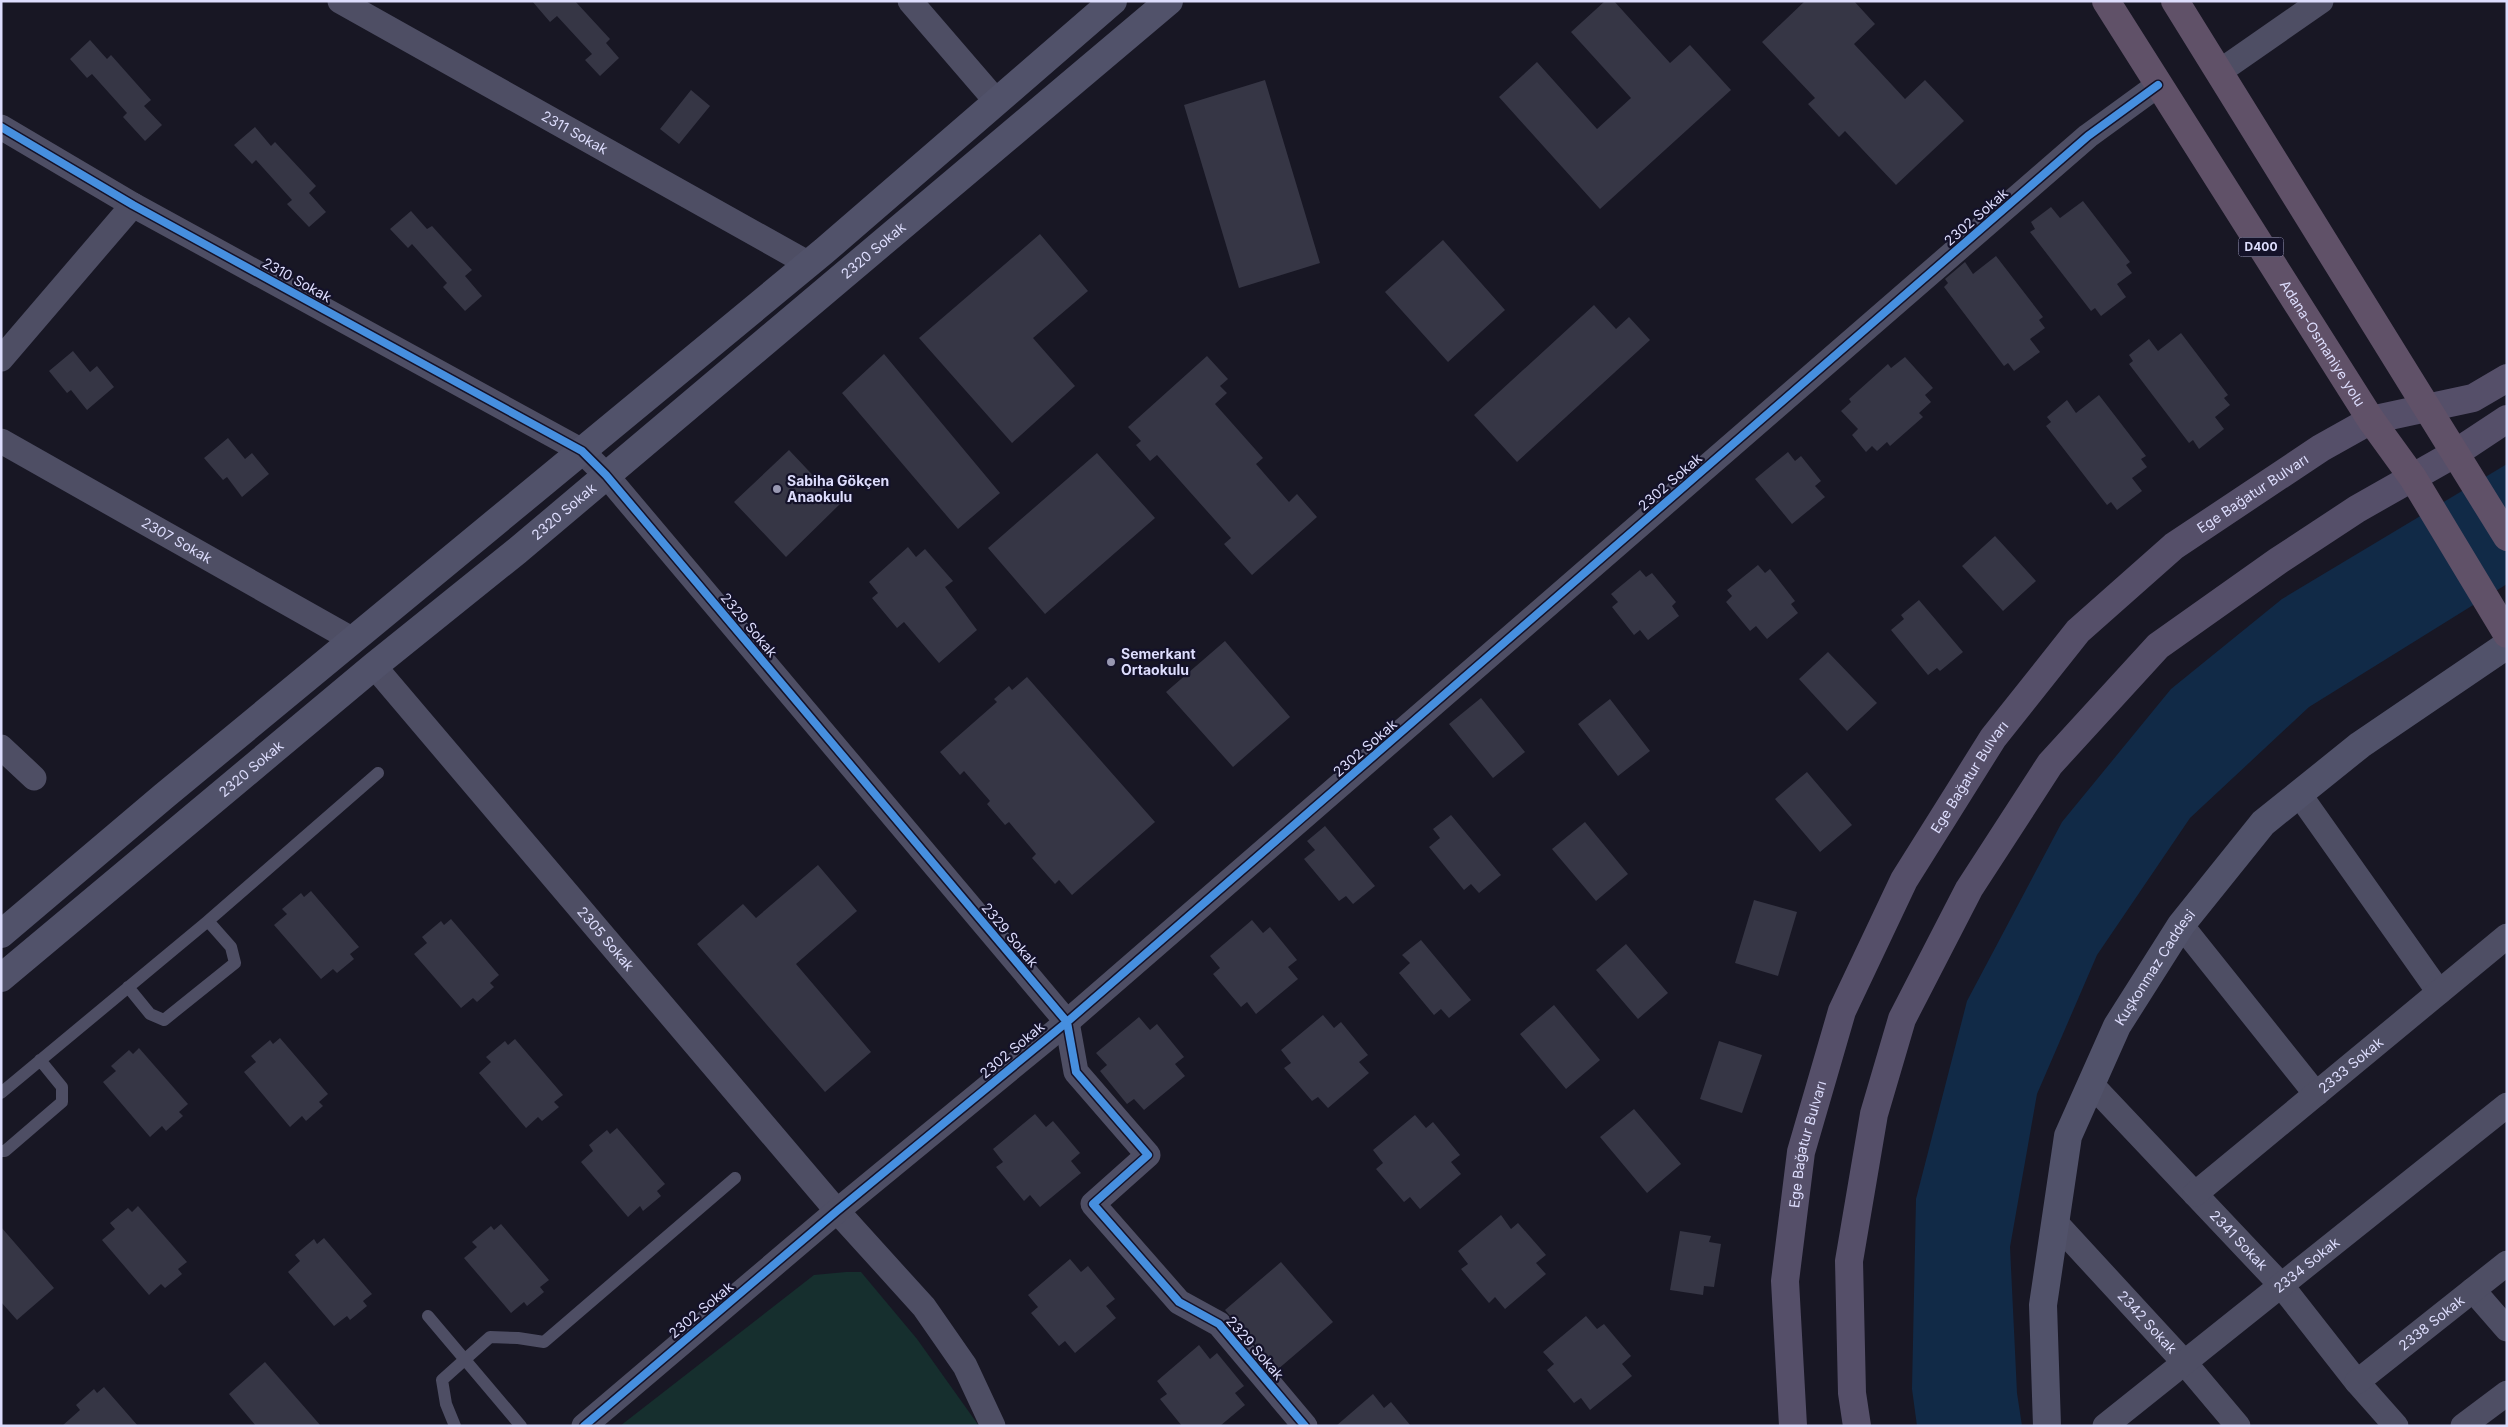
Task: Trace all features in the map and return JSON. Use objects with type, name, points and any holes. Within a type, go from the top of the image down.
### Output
[{"type":"highway","name":"Adana-Osmaniye yolu","points":[[2106,1],[2371,420],[2417,484],[2507,634]]},
{"type":"highway","points":[[2175,1],[2507,537]]},
{"type":"main road","name":"Ege Bağatur Bulvarı","points":[[1793,1426],[1785,1281],[1801,1152],[1842,1012],[1904,880],[1993,738],[2078,631],[2174,546],[2321,448],[2371,420],[2473,398],[2507,378]]},
{"type":"main road","points":[[1857,1426],[1852,1393],[1849,1261],[1874,1114],[1902,1019],[1969,889],[2050,764],[2158,646],[2286,556],[2357,509],[2417,484],[2458,459],[2507,419]]},
{"type":"street","name":"2311 Sokak","points":[[340,1],[809,264]]},
{"type":"street","points":[[910,1],[997,102]]},
{"type":"street","points":[[1,934],[353,640],[809,264],[1113,1]]},
{"type":"street","points":[[2219,72],[2321,1]]},
{"type":"street","name":"2320 Sokak","points":[[1,978],[606,475],[1168,2]]},
{"type":"street","name":"2302 Sokak","points":[[584,1426],[837,1211],[1067,1022],[2080,143],[2158,85]]},
{"type":"street","name":"2310 Sokak","points":[[1,128],[134,205],[582,451]]},
{"type":"street","points":[[1,359],[134,205]]},
{"type":"street","name":"2307 Sokak","points":[[1,441],[353,640]]},
{"type":"street","name":"2329 Sokak","points":[[582,451],[606,475],[1067,1022],[1076,1072],[1148,1154],[1093,1204],[1179,1302],[1219,1324],[1305,1426]]},
{"type":"street","name":"Kuşkonmaz Caddesi","points":[[2047,1426],[2043,1305],[2068,1136],[2117,1026],[2181,925],[2263,823],[2360,745],[2507,645]]},
{"type":"street","name":"2305 Sokak","points":[[374,666],[837,1211],[913,1295],[940,1328],[965,1366],[993,1426]]},
{"type":"street","points":[[1,747],[34,778]]},
{"type":"street","points":[[2299,794],[2438,992]]},
{"type":"street","points":[[2181,925],[2316,1094]]},
{"type":"street","name":"2333 Sokak","points":[[2195,1194],[2507,936]]},
{"type":"street","name":"2341 Sokak","points":[[2091,1084],[2281,1285],[2357,1382],[2396,1426]]},
{"type":"street","name":"2334 Sokak","points":[[2105,1426],[2507,1105]]},
{"type":"street","name":"2342 Sokak","points":[[2055,1222],[2184,1362],[2238,1426]]},
{"type":"street","name":"2338 Sokak","points":[[2357,1382],[2507,1263]]},
{"type":"street","points":[[2473,1290],[2507,1329]]},
{"type":"street","points":[[2464,1426],[2507,1393]]},
{"type":"lane","points":[[1,1092],[208,921],[378,773]]},
{"type":"lane","points":[[128,987],[150,1014],[164,1020],[235,964],[231,947],[208,921]]},
{"type":"lane","points":[[1,1151],[5,1151],[62,1102],[62,1087],[40,1060]]},
{"type":"lane","points":[[455,1426],[446,1404],[442,1380],[465,1358],[490,1337],[518,1338],[544,1342],[735,1178]]},
{"type":"lane","points":[[428,1316],[521,1426]]},
{"type":"green space","points":[[861,1272],[917,1339],[979,1426],[620,1426],[814,1275]]},
{"type":"water","points":[[2507,464],[2507,584],[2309,707],[2190,818],[2097,955],[2037,1094],[2010,1247],[2017,1393],[2022,1426],[1917,1426],[1912,1389],[1916,1199],[1967,1001],[2062,822],[2171,689],[2282,599]]},
{"type":"building","points":[[532,1],[575,1],[610,39],[606,43],[619,58],[600,76],[585,60],[592,54],[557,16],[550,22]]},
{"type":"building","points":[[1605,1],[1614,1],[1670,63],[1690,45],[1731,90],[1600,209],[1499,97],[1537,62],[1597,129],[1631,98],[1571,32]]},
{"type":"building","points":[[1805,1],[1854,1],[1875,24],[1854,44],[1905,99],[1925,80],[1964,121],[1896,185],[1845,131],[1839,137],[1808,104],[1815,98],[1762,42]]},
{"type":"building","points":[[90,40],[107,59],[111,55],[151,100],[144,106],[162,125],[145,141],[123,117],[127,113],[92,74],[87,78],[70,59]]},
{"type":"building","points":[[1265,80],[1320,263],[1239,288],[1184,105]]},
{"type":"building","points":[[691,90],[710,106],[679,144],[660,129]]},
{"type":"building","points":[[255,127],[271,146],[275,142],[316,186],[309,193],[326,212],[309,227],[287,204],[292,200],[256,160],[252,164],[234,145]]},
{"type":"building","points":[[2083,201],[2130,262],[2126,265],[2132,273],[2117,284],[2126,297],[2101,316],[2095,308],[2091,311],[2030,232],[2035,229],[2031,222],[2051,207],[2060,218]]},
{"type":"building","points":[[411,211],[427,229],[432,226],[472,270],[465,276],[482,296],[465,311],[443,287],[447,283],[412,244],[408,248],[390,229]]},
{"type":"building","points":[[1040,234],[1088,291],[1033,338],[1075,386],[1012,443],[919,338]]},
{"type":"building","points":[[1443,240],[1505,310],[1448,362],[1385,292]]},
{"type":"building","points":[[1996,256],[2043,317],[2039,320],[2045,328],[2030,339],[2040,352],[2014,371],[2008,363],[2004,366],[1944,287],[1948,283],[1945,279],[1965,262],[1973,274]]},
{"type":"building","points":[[1594,305],[1616,329],[1629,317],[1650,340],[1517,462],[1474,415]]},
{"type":"building","points":[[2181,333],[2228,395],[2224,398],[2230,405],[2215,417],[2224,429],[2199,449],[2193,440],[2189,443],[2129,364],[2133,361],[2129,355],[2149,339],[2158,351]]},
{"type":"building","points":[[73,351],[90,372],[97,366],[114,387],[87,410],[71,390],[67,393],[49,371]]},
{"type":"building","points":[[884,354],[1000,493],[958,529],[842,393]]},
{"type":"building","points":[[1207,356],[1228,379],[1220,386],[1227,393],[1215,404],[1263,458],[1256,464],[1289,502],[1297,494],[1317,517],[1252,575],[1224,544],[1231,538],[1157,455],[1150,461],[1136,445],[1141,441],[1128,427]]},
{"type":"building","points":[[1905,357],[1933,388],[1925,395],[1931,402],[1919,413],[1923,417],[1890,446],[1887,442],[1877,451],[1872,446],[1866,452],[1852,435],[1858,429],[1841,411],[1851,402],[1849,399],[1888,364],[1891,368]]},
{"type":"building","points":[[2099,395],[2146,456],[2141,459],[2147,467],[2132,478],[2142,491],[2117,510],[2111,502],[2107,505],[2046,426],[2051,422],[2047,417],[2067,400],[2076,413]]},
{"type":"building","points":[[228,438],[245,459],[252,453],[269,474],[242,497],[227,477],[223,480],[204,458]]},
{"type":"building","points":[[789,450],[840,504],[786,557],[734,502]]},
{"type":"building","points":[[1788,452],[1795,461],[1801,456],[1821,481],[1815,486],[1825,497],[1792,524],[1755,479]]},
{"type":"building","points":[[1097,453],[1155,518],[1045,614],[988,548]]},
{"type":"building","points":[[1995,536],[2036,581],[2003,611],[1962,566]]},
{"type":"building","points":[[908,547],[916,557],[925,549],[953,581],[945,587],[977,630],[939,663],[904,622],[897,628],[872,598],[878,593],[869,582]]},
{"type":"building","points":[[1758,565],[1765,573],[1770,569],[1795,601],[1791,604],[1798,613],[1767,639],[1756,626],[1750,631],[1726,602],[1732,596],[1727,590]]},
{"type":"building","points":[[1640,570],[1646,577],[1652,573],[1676,602],[1672,606],[1679,616],[1648,640],[1640,630],[1634,635],[1612,607],[1618,602],[1611,594]]},
{"type":"building","points":[[1919,600],[1963,652],[1940,671],[1937,668],[1928,675],[1891,630],[1904,619],[1901,615]]},
{"type":"building","points":[[1225,641],[1290,717],[1233,767],[1166,692]]},
{"type":"building","points":[[1828,652],[1877,703],[1847,731],[1799,679]]},
{"type":"building","points":[[1027,677],[1155,822],[1072,895],[1059,880],[1055,884],[1032,858],[1036,854],[1009,822],[1005,825],[987,804],[990,801],[964,771],[960,775],[940,752],[997,702],[994,699],[1009,686],[1012,690]]},
{"type":"building","points":[[1481,698],[1525,752],[1493,778],[1449,724]]},
{"type":"building","points":[[1610,699],[1650,751],[1618,776],[1578,724]]},
{"type":"building","points":[[1807,772],[1852,825],[1820,852],[1775,799]]},
{"type":"building","points":[[1451,815],[1501,875],[1479,893],[1471,884],[1464,890],[1429,847],[1440,838],[1433,829]]},
{"type":"building","points":[[1585,822],[1628,874],[1596,901],[1552,849]]},
{"type":"building","points":[[1325,826],[1375,886],[1353,904],[1346,896],[1339,901],[1304,859],[1315,850],[1307,841]]},
{"type":"building","points":[[818,865],[857,911],[796,964],[871,1052],[825,1092],[697,944],[743,904],[756,918]]},
{"type":"building","points":[[311,891],[359,947],[350,954],[354,959],[337,973],[333,969],[321,979],[274,925],[287,914],[282,909],[301,893],[304,897]]},
{"type":"building","points":[[1754,900],[1797,912],[1778,976],[1735,963]]},
{"type":"building","points":[[451,919],[499,975],[490,983],[494,987],[477,1002],[473,998],[461,1008],[414,954],[427,943],[422,937],[441,921],[444,925]]},
{"type":"building","points":[[1252,920],[1263,933],[1270,927],[1297,960],[1288,967],[1298,979],[1256,1014],[1247,1002],[1241,1007],[1213,974],[1220,968],[1210,956]]},
{"type":"building","points":[[1421,940],[1471,1000],[1449,1018],[1441,1009],[1434,1015],[1399,973],[1410,963],[1402,955]]},
{"type":"building","points":[[1626,944],[1668,993],[1638,1019],[1596,970]]},
{"type":"building","points":[[1554,1005],[1600,1060],[1566,1089],[1520,1034]]},
{"type":"building","points":[[1323,1015],[1334,1028],[1341,1022],[1368,1055],[1359,1062],[1369,1073],[1328,1108],[1318,1097],[1312,1101],[1284,1068],[1291,1063],[1281,1050]]},
{"type":"building","points":[[1139,1017],[1150,1030],[1157,1024],[1184,1057],[1175,1064],[1185,1076],[1144,1110],[1134,1099],[1127,1104],[1100,1071],[1107,1065],[1096,1053]]},
{"type":"building","points":[[280,1038],[328,1094],[319,1102],[323,1106],[306,1121],[302,1116],[290,1127],[244,1072],[256,1062],[251,1056],[270,1040],[273,1044]]},
{"type":"building","points":[[515,1039],[563,1095],[554,1102],[559,1107],[542,1121],[538,1117],[526,1128],[479,1073],[491,1062],[486,1057],[505,1041],[508,1045]]},
{"type":"building","points":[[1719,1041],[1762,1055],[1742,1113],[1700,1099]]},
{"type":"building","points":[[139,1048],[188,1104],[179,1112],[183,1116],[166,1131],[162,1126],[150,1137],[103,1082],[116,1071],[111,1066],[129,1050],[133,1054]]},
{"type":"building","points":[[1634,1109],[1681,1164],[1647,1193],[1600,1137]]},
{"type":"building","points":[[1035,1114],[1046,1127],[1053,1121],[1080,1153],[1071,1161],[1081,1173],[1040,1207],[1030,1195],[1024,1201],[996,1167],[1003,1162],[993,1149]]},
{"type":"building","points":[[1415,1115],[1426,1128],[1433,1122],[1460,1155],[1451,1162],[1461,1174],[1420,1209],[1410,1197],[1404,1202],[1376,1169],[1383,1163],[1373,1150]]},
{"type":"building","points":[[617,1128],[665,1184],[657,1191],[661,1196],[643,1211],[640,1206],[628,1217],[581,1162],[593,1151],[589,1145],[607,1130],[610,1134]]},
{"type":"building","points":[[138,1206],[187,1262],[178,1269],[182,1274],[165,1288],[161,1284],[149,1295],[102,1240],[115,1229],[110,1223],[128,1208],[132,1212]]},
{"type":"building","points":[[1501,1215],[1511,1229],[1518,1223],[1546,1255],[1536,1263],[1546,1274],[1505,1309],[1495,1297],[1489,1303],[1461,1269],[1468,1264],[1458,1251]]},
{"type":"building","points":[[501,1224],[549,1280],[540,1287],[544,1292],[527,1306],[524,1302],[511,1313],[464,1258],[477,1247],[472,1242],[491,1226],[494,1230]]},
{"type":"building","points":[[1,1227],[54,1288],[17,1320],[1,1302]]},
{"type":"building","points":[[1680,1231],[1711,1236],[1709,1242],[1721,1244],[1714,1287],[1704,1286],[1703,1295],[1670,1290]]},
{"type":"building","points":[[324,1238],[372,1294],[363,1301],[367,1306],[350,1320],[347,1316],[334,1326],[288,1272],[300,1261],[295,1255],[314,1239],[317,1244]]},
{"type":"building","points":[[1070,1259],[1081,1272],[1088,1266],[1115,1299],[1106,1306],[1116,1318],[1075,1353],[1065,1341],[1059,1346],[1031,1313],[1038,1307],[1028,1295]]},
{"type":"building","points":[[1281,1262],[1333,1322],[1277,1370],[1225,1310]]},
{"type":"building","points":[[1586,1316],[1597,1329],[1604,1324],[1631,1356],[1622,1364],[1632,1376],[1590,1410],[1581,1398],[1574,1403],[1547,1370],[1554,1364],[1543,1352]]},
{"type":"building","points":[[1199,1345],[1210,1359],[1217,1353],[1244,1386],[1235,1393],[1245,1405],[1220,1426],[1182,1426],[1160,1399],[1167,1394],[1157,1381]]},
{"type":"building","points":[[265,1362],[321,1426],[256,1426],[229,1394]]},
{"type":"building","points":[[104,1387],[138,1426],[62,1426],[80,1410],[76,1405],[94,1389],[97,1393]]},
{"type":"building","points":[[1373,1394],[1384,1408],[1391,1402],[1411,1426],[1336,1426]]},
{"type":"cycle path","points":[[584,1426],[837,1211],[1067,1022],[2088,136],[2158,85]]},
{"type":"cycle path","points":[[1,127],[133,205],[582,451],[606,475],[1067,1022],[1076,1072],[1148,1155],[1093,1204],[1179,1302],[1219,1324],[1305,1426]]},
{"type":"place","name":"Sabiha Gökçen Anaokulu","points":[[777,489]]},
{"type":"place","name":"Semerkant Ortaokulu","points":[[1111,662]]}]
